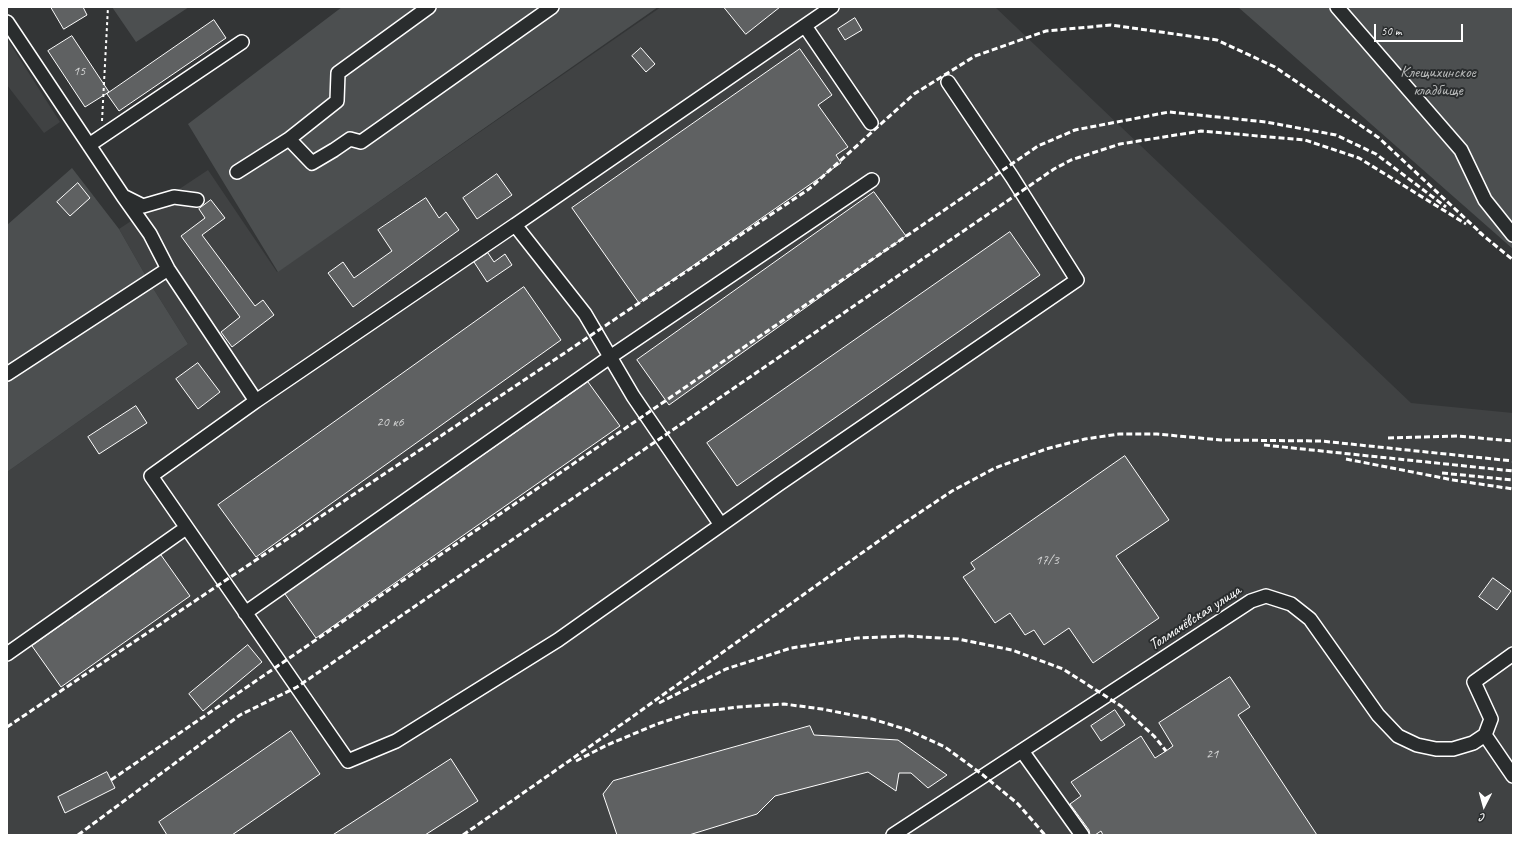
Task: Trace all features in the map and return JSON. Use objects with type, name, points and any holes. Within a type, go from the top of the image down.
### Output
[{"type":"street","points":[[237,172],[289,139],[337,101],[338,73],[429,7]]},
{"type":"street","points":[[289,139],[312,163],[350,139],[360,142],[552,7]]},
{"type":"street","points":[[832,7],[516,225],[256,401],[151,476],[348,761],[396,741],[558,640],[721,525],[1077,280],[1012,177],[948,82]]},
{"type":"street","points":[[1338,7],[1461,150],[1485,200],[1513,235]]},
{"type":"street","points":[[7,22],[150,234],[168,269],[256,401]]},
{"type":"street","points":[[805,26],[871,123]]},
{"type":"street","points":[[89,145],[242,42]]},
{"type":"street","points":[[245,613],[610,357],[872,180]]},
{"type":"street","points":[[123,196],[143,206],[174,197],[198,200]]},
{"type":"street","points":[[516,225],[585,314],[633,396],[721,525]]},
{"type":"street","points":[[7,374],[168,269]]},
{"type":"street","points":[[7,654],[186,528]]},
{"type":"street","name":"Толмачёвская улица","points":[[893,835],[1251,601],[1266,596],[1291,604],[1310,619],[1378,715],[1398,736],[1417,746],[1436,749],[1453,749],[1473,743],[1485,735]]},
{"type":"street","points":[[1513,654],[1474,682],[1491,720],[1485,735],[1513,776]]},
{"type":"street","points":[[1022,751],[1082,835]]},
{"type":"path","points":[[101,137],[108,7]]},
{"type":"shaded area","points":[[661,7],[995,7],[1411,403],[1513,413],[1513,835],[7,835],[7,472],[188,344],[151,285],[119,229],[208,170],[277,272]]},
{"type":"shaded area","points":[[7,39],[60,122],[44,133],[7,85]]},
{"type":"green space","points":[[112,7],[189,7],[136,42]]},
{"type":"green space","points":[[342,7],[658,7],[278,272],[188,124]]},
{"type":"green space","name":"Клещихинское кладбище","points":[[1238,7],[1513,7],[1513,249]]},
{"type":"green space","points":[[72,168],[119,229],[151,285],[188,344],[7,472],[7,225]]},
{"type":"building","points":[[51,7],[83,7],[87,15],[64,29]]},
{"type":"building","points":[[724,7],[780,7],[746,34]]},
{"type":"building","points":[[855,18],[862,30],[845,40],[838,29]]},
{"type":"building","points":[[214,20],[226,38],[119,111],[107,94]]},
{"type":"building","points":[[72,36],[109,92],[85,107],[48,51]]},
{"type":"building","points":[[641,48],[655,64],[646,72],[632,56]]},
{"type":"building","points":[[800,49],[832,95],[818,105],[848,147],[836,155],[841,163],[639,303],[572,208]]},
{"type":"building","points":[[497,174],[512,195],[477,219],[463,198]]},
{"type":"building","points":[[78,183],[90,198],[70,216],[57,202]]},
{"type":"building","points":[[874,192],[906,236],[669,405],[637,360]]},
{"type":"building","points":[[426,198],[439,218],[446,212],[459,230],[353,307],[328,273],[343,262],[354,278],[392,251],[378,230]]},
{"type":"building","points":[[211,200],[225,218],[202,235],[255,306],[263,300],[274,315],[232,347],[221,332],[240,317],[181,236],[205,218],[199,209]]},
{"type":"building","points":[[1010,232],[1040,275],[737,486],[707,443]]},
{"type":"building","points":[[488,253],[494,262],[505,254],[512,265],[487,282],[474,262]]},
{"type":"building","points":[[524,287],[561,340],[256,557],[218,505]]},
{"type":"building","points":[[198,363],[220,392],[198,409],[176,379]]},
{"type":"building","points":[[588,382],[620,426],[316,638],[285,594]]},
{"type":"building","points":[[136,406],[147,423],[99,454],[88,437]]},
{"type":"building","points":[[1125,456],[1169,520],[1116,556],[1159,618],[1093,663],[1069,628],[1044,645],[1034,630],[1025,635],[1010,613],[995,623],[963,577],[975,569],[971,563]]},
{"type":"building","points":[[161,555],[190,596],[61,687],[32,646]]},
{"type":"building","points":[[1493,578],[1511,591],[1497,610],[1479,597]]},
{"type":"building","points":[[248,645],[262,662],[203,711],[189,694]]},
{"type":"building","points":[[1230,677],[1250,707],[1238,715],[1317,835],[1103,835],[1101,831],[1095,835],[1090,835],[1089,830],[1070,804],[1081,796],[1071,782],[1141,736],[1155,758],[1166,751],[1173,746],[1159,723]]},
{"type":"building","points":[[1115,710],[1125,725],[1101,741],[1091,726]]},
{"type":"building","points":[[810,726],[814,735],[898,740],[947,775],[928,788],[911,773],[899,773],[896,791],[868,772],[775,796],[757,814],[689,835],[617,835],[603,794],[613,781]]},
{"type":"building","points":[[291,731],[320,774],[232,835],[167,835],[159,822]]},
{"type":"building","points":[[451,759],[478,801],[425,835],[333,835]]},
{"type":"building","points":[[107,772],[115,788],[65,813],[58,797]]},
{"type":"railway","points":[[7,727],[809,189],[914,94],[975,56],[1046,31],[1111,25],[1217,40],[1275,67],[1379,138],[1483,235]]},
{"type":"railway","points":[[111,780],[1038,146],[1075,130],[1169,112],[1266,122],[1336,135],[1376,154],[1446,207]]},
{"type":"railway","points":[[78,835],[240,715],[297,687],[1054,169],[1071,160],[1120,144],[1201,131],[1305,140],[1359,158],[1466,224]]},
{"type":"railway","points":[[1479,232],[1513,260]]},
{"type":"railway","points":[[463,835],[632,717],[901,525],[952,491],[995,468],[1046,449],[1085,439],[1119,434],[1157,434],[1221,440],[1321,441],[1513,461]]},
{"type":"railway","points":[[1388,438],[1457,436],[1513,441]]},
{"type":"railway","points":[[1264,445],[1513,471]]},
{"type":"railway","points":[[1346,459],[1453,480],[1513,489]]},
{"type":"railway","points":[[1442,473],[1513,480]]},
{"type":"railway","points":[[659,703],[726,669],[791,648],[857,638],[906,636],[958,639],[1012,650],[1063,669],[1121,706],[1154,736],[1166,751]]},
{"type":"railway","points":[[576,761],[607,745],[657,724],[691,713],[738,707],[784,704],[822,709],[872,719],[908,730],[945,747],[983,775],[1018,804],[1045,835]]}]
